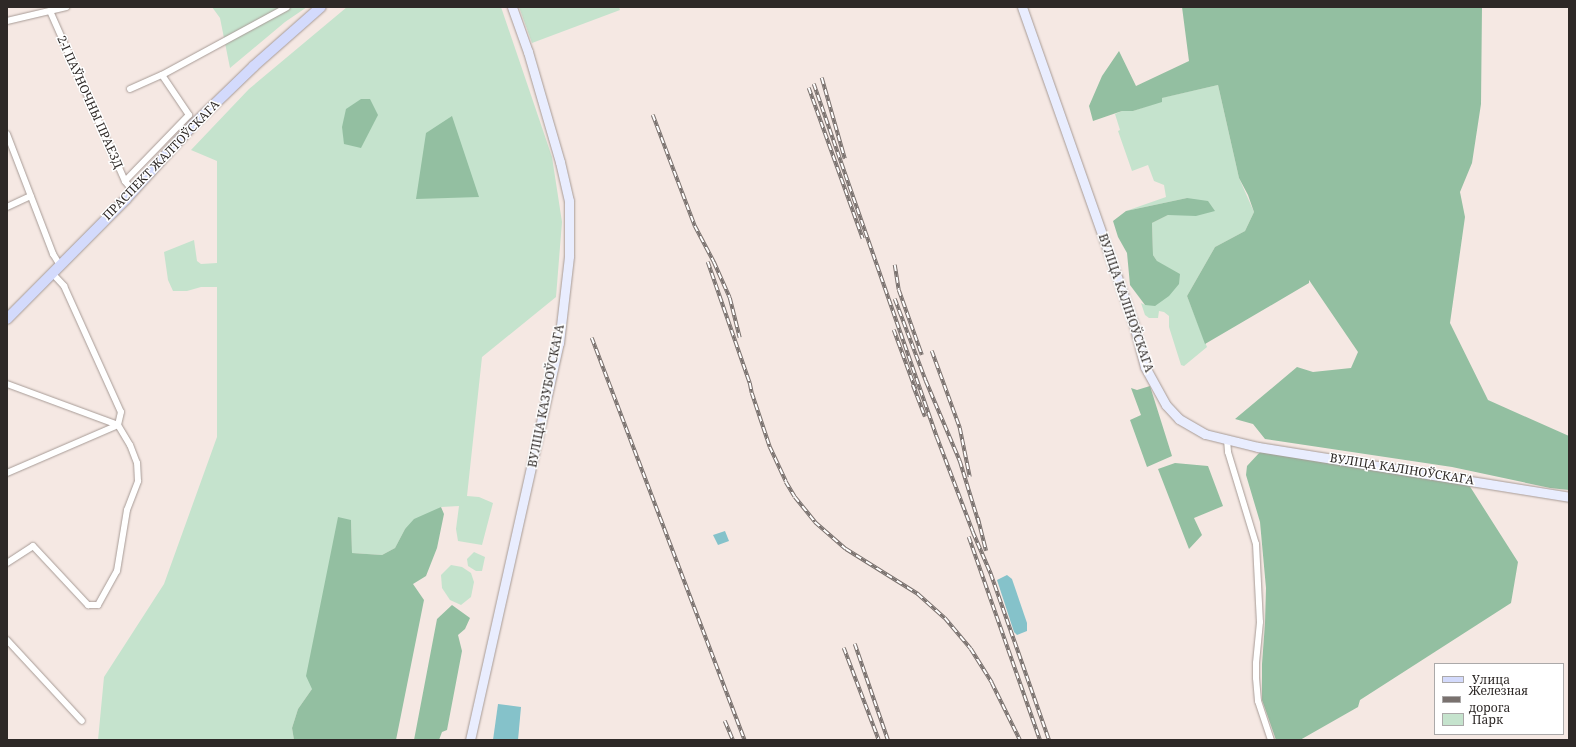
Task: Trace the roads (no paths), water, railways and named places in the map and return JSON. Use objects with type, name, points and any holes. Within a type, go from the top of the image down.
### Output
[{"type":"main road","name":"ПРАСПЕКТ ЖАЛТОЎСКАГА","points":[[7,319],[133,191],[194,124],[235,84],[321,7]]},
{"type":"street","points":[[7,21],[66,7]]},
{"type":"street","points":[[130,89],[162,75],[287,7]]},
{"type":"street","name":"ВУЛІЦА КАЗУБОЎСКАГА","points":[[470,740],[559,343],[570,256],[569,201],[560,162],[528,52],[512,7]]},
{"type":"street","name":"ВУЛІЦА КАЛІНОЎСКАГА","points":[[1022,7],[1134,325],[1145,367],[1166,405],[1179,419],[1205,434],[1258,447],[1569,497]]},
{"type":"street","name":"2-І ПАЎНОЧНЫ ПРАЕЗД","points":[[50,11],[125,181],[133,191]]},
{"type":"street","points":[[125,181],[189,115],[162,75]]},
{"type":"street","points":[[7,134],[53,254],[60,264]]},
{"type":"street","points":[[7,207],[31,196]]},
{"type":"street","points":[[52,273],[64,286],[121,412],[118,425]]},
{"type":"street","points":[[7,384],[118,425],[130,445],[137,463],[138,481],[127,510],[117,571],[98,605],[88,605],[33,546],[7,562]]},
{"type":"street","points":[[7,473],[118,425]]},
{"type":"street","points":[[1227,440],[1228,452],[1256,544],[1260,622],[1256,678],[1258,701],[1271,740]]},
{"type":"street","points":[[7,640],[82,721]]},
{"type":"water","points":[[725,531],[729,541],[718,545],[713,535]]},
{"type":"water","points":[[1007,575],[1012,579],[1027,623],[1027,631],[1017,635],[1014,632],[997,580]]},
{"type":"water","points":[[498,704],[521,707],[518,740],[493,740]]},
{"type":"railway","points":[[822,78],[845,159]]},
{"type":"railway","points":[[814,84],[937,437],[973,532],[991,574],[1049,740]]},
{"type":"railway","points":[[809,88],[863,239]]},
{"type":"railway","points":[[653,115],[695,226],[714,262],[730,298],[740,338]]},
{"type":"railway","points":[[708,262],[750,383],[770,447],[786,482],[795,497],[815,522],[846,549],[918,594],[945,618],[971,649],[992,683],[1020,740]]},
{"type":"railway","points":[[895,265],[899,290],[922,355]]},
{"type":"railway","points":[[895,299],[926,381],[960,461],[979,523]]},
{"type":"railway","points":[[894,330],[916,390]]},
{"type":"railway","points":[[592,338],[745,740]]},
{"type":"railway","points":[[932,351],[960,428],[970,477]]},
{"type":"railway","points":[[913,385],[925,417]]},
{"type":"railway","points":[[978,518],[986,551]]},
{"type":"railway","points":[[969,537],[1040,740]]},
{"type":"railway","points":[[855,644],[888,740]]},
{"type":"railway","points":[[844,648],[879,740]]},
{"type":"railway","points":[[725,721],[733,740]]}]
